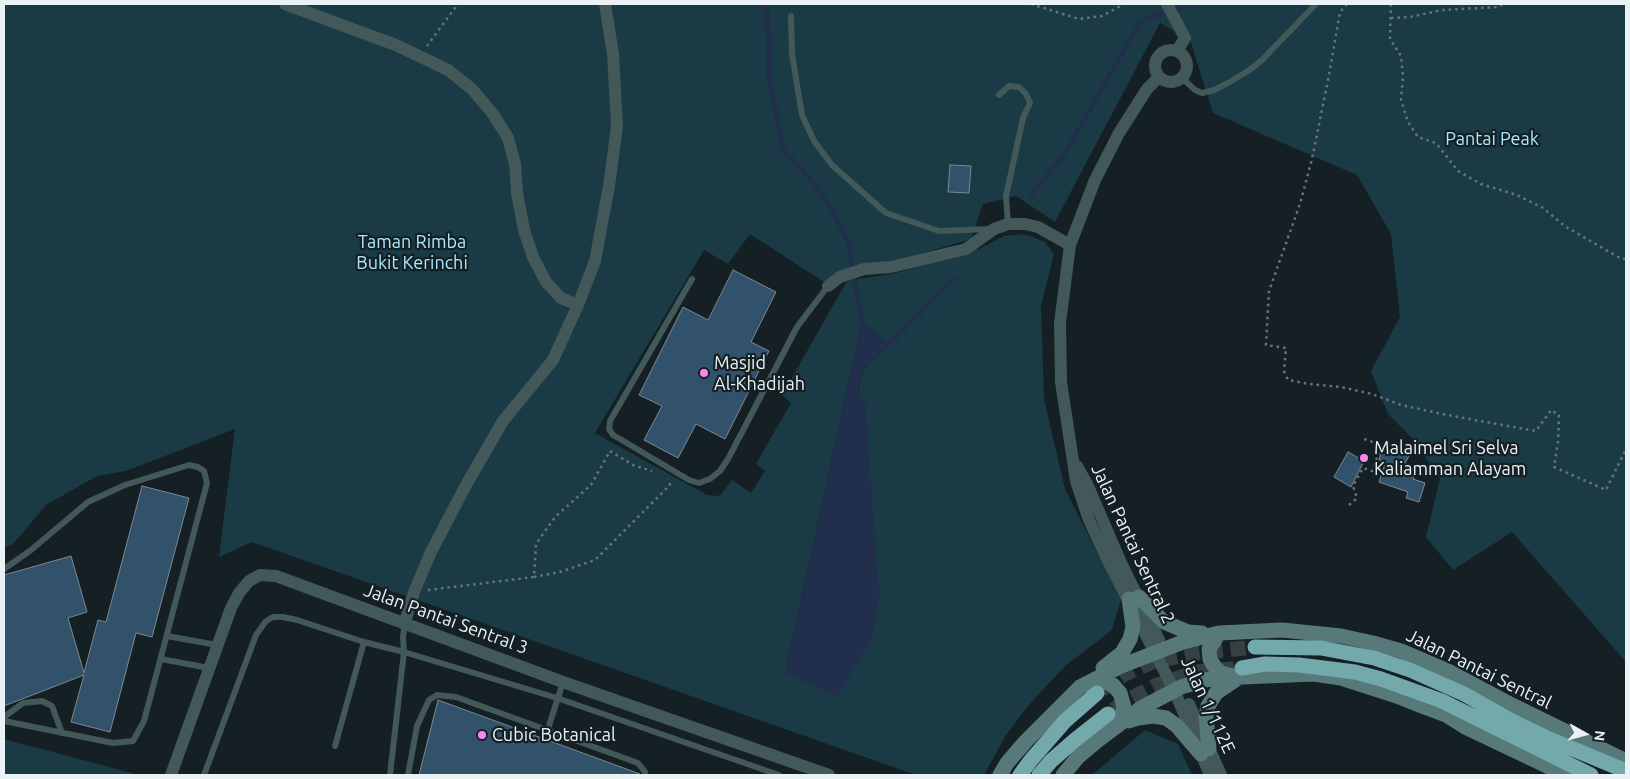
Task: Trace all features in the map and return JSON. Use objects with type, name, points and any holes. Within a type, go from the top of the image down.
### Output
[{"type":"highway","points":[[1255,647],[1330,650],[1374,658],[1410,670],[1464,694],[1549,739],[1626,771]]},
{"type":"highway","points":[[1241,672],[1266,664],[1298,665],[1355,672],[1381,679],[1442,701],[1591,775]]},
{"type":"highway","points":[[1020,775],[1030,760],[1065,721],[1097,693]]},
{"type":"highway","points":[[1039,775],[1051,761],[1108,714]]},
{"type":"main road","points":[[1134,598],[1164,622],[1174,627],[1188,632],[1219,633],[1210,649],[1210,659],[1221,673],[1314,674],[1341,678],[1397,696],[1446,715],[1465,727],[1566,775]]},
{"type":"main road","points":[[1080,687],[1122,653],[1130,639],[1133,627],[1134,598]]},
{"type":"main road","name":"Jalan Pantai Sentral","points":[[1000,775],[1007,763],[1026,741],[1080,687],[1121,666],[1183,642],[1219,633],[1282,630],[1341,636],[1401,651],[1450,672],[1626,761]]},
{"type":"main road","points":[[1062,775],[1078,757],[1141,708],[1178,689],[1205,680],[1241,672]]},
{"type":"main road","points":[[1205,751],[1208,706],[1216,694],[1241,672]]},
{"type":"main road","points":[[1080,687],[1103,682],[1112,685],[1116,689],[1123,698],[1124,707],[1118,726]]},
{"type":"main road","points":[[1118,726],[1138,718],[1153,716],[1166,718],[1205,751]]},
{"type":"street","points":[[285,4],[396,45],[448,70],[472,89],[493,114],[508,138],[515,164],[517,193],[524,230],[533,257],[546,282],[561,298],[578,305]]},
{"type":"street","points":[[406,622],[414,592],[431,552],[466,485],[503,421],[554,360],[578,305],[594,261],[609,186],[617,126],[613,54],[604,4]]},
{"type":"street","points":[[1167,4],[1185,38],[1177,51]]},
{"type":"street","points":[[1168,50],[1181,53],[1186,61],[1187,70],[1182,78],[1170,82],[1159,76],[1156,63],[1160,55],[1168,50]]},
{"type":"street","name":"Jalan Pantai Sentral 2","points":[[1159,76],[1147,89],[1119,133],[1095,180],[1070,244],[1060,323],[1061,382],[1071,455],[1088,486],[1134,598],[1159,650]]},
{"type":"street","points":[[828,286],[840,278],[864,269],[891,267],[966,249],[994,229],[1008,224],[1025,224],[1038,227],[1070,244]]},
{"type":"street","name":"Jalan Pantai Sentral 3","points":[[171,775],[231,608],[239,593],[249,581],[260,575],[276,576],[406,622],[564,682],[829,775]]},
{"type":"street","name":"Jalan 1/112E","points":[[1159,650],[1205,751],[1221,775]]},
{"type":"street","name":"Jalan 1/112E","points":[[1205,751],[1210,775]]},
{"type":"lane","points":[[1182,78],[1198,91],[1206,93],[1248,71],[1261,61],[1316,4]]},
{"type":"lane","points":[[791,16],[792,54],[802,115],[814,141],[832,165],[886,213],[939,232],[994,229]]},
{"type":"lane","points":[[999,95],[1009,86],[1019,87],[1026,94],[1030,103],[1023,118],[1006,196],[1008,224]]},
{"type":"lane","points":[[692,278],[610,421],[609,429],[628,444],[690,480],[699,483],[710,479],[720,471],[728,459],[797,326],[828,286]]},
{"type":"lane","points":[[4,569],[31,550],[88,502],[125,485],[189,465],[204,471],[207,483],[161,659],[144,721],[133,740],[113,743],[4,721]]},
{"type":"lane","points":[[204,775],[256,635],[266,621],[273,617],[283,617],[557,698],[779,775]]},
{"type":"lane","points":[[390,775],[406,622]]},
{"type":"lane","points":[[167,636],[218,645]]},
{"type":"lane","points":[[335,746],[364,642]]},
{"type":"lane","points":[[161,659],[209,668]]},
{"type":"lane","points":[[548,729],[564,682]]},
{"type":"lane","points":[[408,775],[417,726],[429,700],[437,695],[456,697],[638,763],[645,772],[645,775]]},
{"type":"lane","points":[[4,717],[24,703],[42,701],[52,706],[62,733]]},
{"type":"path","points":[[420,57],[436,32],[455,8],[455,4]]},
{"type":"path","points":[[1031,4],[1079,19],[1102,16],[1124,4]]},
{"type":"path","points":[[1347,4],[1340,12],[1314,149],[1300,204],[1269,291],[1266,345],[1286,348],[1284,371],[1288,380],[1340,387],[1372,394],[1401,405],[1536,431],[1551,410],[1558,415],[1558,442],[1554,466],[1606,490],[1626,449]]},
{"type":"path","points":[[1391,4],[1390,39],[1401,56],[1403,76],[1401,100],[1408,122],[1418,137],[1436,143],[1458,171],[1481,184],[1517,195],[1543,208],[1566,227],[1620,258],[1626,259]]},
{"type":"path","points":[[1391,18],[1410,17],[1442,10],[1499,7],[1502,4]]},
{"type":"path","points":[[1349,505],[1357,498],[1353,486],[1363,468],[1372,471],[1382,445],[1364,439]]},
{"type":"path","points":[[534,578],[536,544],[555,517],[591,484],[610,451],[633,466],[654,472]]},
{"type":"path","points":[[414,592],[534,578],[560,572],[595,560],[670,485],[668,478]]},
{"type":"green space","points":[[4,4],[1626,4],[1626,662],[1512,532],[1453,570],[1426,537],[1440,479],[1411,437],[1388,414],[1371,371],[1400,317],[1391,234],[1357,175],[1213,113],[1190,40],[1160,23],[1055,222],[1016,196],[983,204],[971,239],[824,282],[750,234],[728,264],[704,250],[595,433],[707,495],[720,496],[732,480],[751,493],[765,471],[756,464],[791,403],[782,395],[847,281],[896,273],[979,249],[1004,236],[1024,234],[1045,242],[1054,254],[1041,306],[1044,399],[1065,489],[1121,600],[1112,630],[1065,666],[1027,707],[1006,735],[984,775],[916,775],[252,542],[219,557],[235,429],[126,471],[97,476],[46,505],[13,544],[4,548]],"holes":[[[862,322],[889,345],[863,370],[785,673]]]},
{"type":"green space","points":[[1145,730],[1178,744],[1192,775],[1092,775]]},
{"type":"green space","points":[[4,739],[139,775],[4,775]]},
{"type":"shaded area","points":[[862,322],[889,345],[863,370],[858,392],[865,402],[879,593],[873,637],[837,696],[785,673]]},
{"type":"building","points":[[950,165],[971,166],[969,193],[948,192]]},
{"type":"building","name":"Masjid Al-Khadijah","points":[[733,270],[776,292],[751,342],[769,351],[725,439],[696,424],[678,458],[644,440],[662,406],[639,395],[683,307],[708,320]]},
{"type":"building","points":[[1402,446],[1412,451],[1405,463],[1417,467],[1413,479],[1425,483],[1419,502],[1406,498],[1408,492],[1379,482],[1386,461],[1379,460],[1382,449],[1398,452]]},
{"type":"building","points":[[1348,452],[1364,461],[1351,487],[1334,477]]},
{"type":"building","points":[[142,486],[189,498],[152,637],[136,633],[110,732],[71,722],[84,675],[4,706],[4,575],[71,556],[87,612],[68,618],[84,673],[98,620],[106,622]]},
{"type":"building","name":"Cubic Botanical","points":[[438,700],[640,774],[640,775],[419,775]]},
{"type":"waterway","points":[[766,4],[769,80],[783,149],[803,170],[831,208],[848,242],[852,267]]},
{"type":"waterway","points":[[1031,195],[1064,155],[1140,22],[1160,14],[1179,10],[1189,4]]},
{"type":"waterway","points":[[889,345],[955,278]]},
{"type":"waterway","points":[[854,279],[862,322]]},
{"type":"tunnel","points":[[1101,690],[1123,675],[1152,662],[1195,653],[1255,647]]},
{"type":"tunnel","points":[[1113,710],[1157,685],[1197,672],[1242,668]]},
{"type":"place","name":"Masjid Al-Khadijah","points":[[704,373]]},
{"type":"place","name":"Malaimel Sri Selva Kaliamman Alayam","points":[[1364,458]]},
{"type":"place","name":"Cubic Botanical","points":[[482,735]]},
{"type":"park label","name":"Pantai Peak","points":[[1492,139]]},
{"type":"park label","name":"Taman Rimba Bukit Kerinchi","points":[[412,252]]}]
